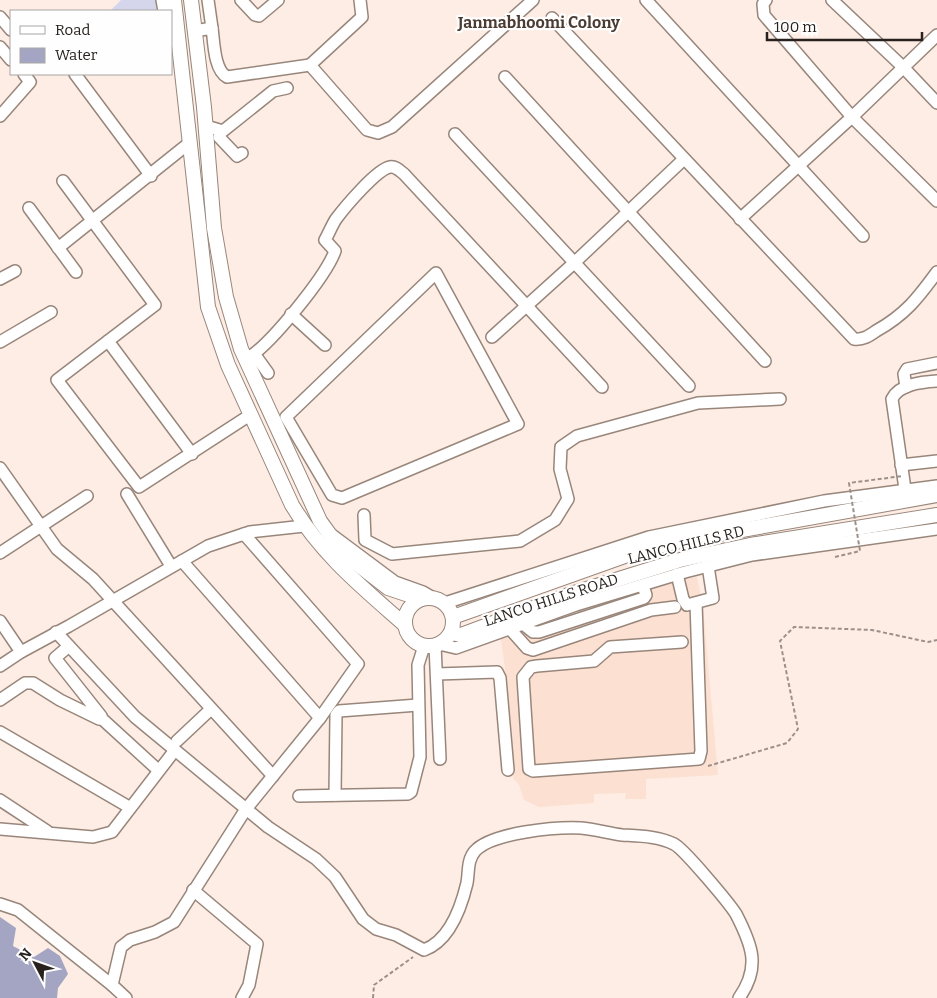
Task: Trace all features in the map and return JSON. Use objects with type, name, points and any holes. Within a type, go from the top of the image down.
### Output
[{"type":"main road","points":[[174,0],[183,73],[188,144],[208,307],[228,365],[292,505],[304,526],[334,562],[405,624],[411,638],[432,645],[451,633],[453,617],[433,600],[388,588],[343,553],[320,521],[293,463],[226,297],[215,234],[214,134],[191,0]]},
{"type":"main road","points":[[200,235],[215,234]]},
{"type":"main road","points":[[904,495],[904,520]]},
{"type":"main road","name":"LANCO HILLS RD","points":[[453,617],[640,551],[674,537],[904,495],[937,495]]},
{"type":"main road","name":"LANCO HILLS RD","points":[[451,633],[461,635],[573,600],[680,560],[751,550],[937,515]]},
{"type":"main road","points":[[405,624],[408,610],[433,600]]},
{"type":"street","points":[[208,0],[219,68],[222,74],[227,77],[310,65],[362,17],[360,0]]},
{"type":"street","points":[[241,0],[255,15],[259,16],[264,14],[278,0]]},
{"type":"street","points":[[310,65],[367,130],[378,133],[392,127],[533,0]]},
{"type":"street","points":[[646,0],[863,236]]},
{"type":"street","points":[[766,0],[763,4],[764,16],[852,117],[937,202]]},
{"type":"street","points":[[832,0],[903,67],[937,103]]},
{"type":"street","points":[[193,16],[210,13]]},
{"type":"street","points":[[0,17],[10,29]]},
{"type":"street","points":[[552,18],[854,338],[864,338],[892,323],[910,308],[937,272]]},
{"type":"street","points":[[195,31],[212,28]]},
{"type":"street","points":[[740,219],[852,117],[937,35]]},
{"type":"street","points":[[0,47],[10,59]]},
{"type":"street","points":[[0,116],[30,82],[25,75]]},
{"type":"street","points":[[76,75],[151,176]]},
{"type":"street","points":[[505,77],[764,361]]},
{"type":"street","points":[[242,153],[237,156],[232,153],[214,134],[272,91],[287,88]]},
{"type":"street","points":[[455,134],[690,386]]},
{"type":"street","points":[[58,248],[151,176],[188,144]]},
{"type":"street","points":[[492,337],[628,213],[684,159]]},
{"type":"street","points":[[268,373],[251,357],[291,314],[330,263],[335,251],[325,240],[336,220],[356,195],[389,167],[394,167],[404,174],[602,387]]},
{"type":"street","points":[[63,182],[155,305],[57,380],[139,487],[250,415]]},
{"type":"street","points":[[29,208],[76,272]]},
{"type":"street","points":[[0,279],[15,271]]},
{"type":"street","points":[[436,273],[518,424],[342,498],[332,496],[327,491],[304,450],[286,417],[436,273]]},
{"type":"street","points":[[0,342],[51,312]]},
{"type":"street","points":[[291,314],[325,345]]},
{"type":"street","points":[[108,341],[192,454]]},
{"type":"street","points":[[906,387],[904,374],[907,369],[937,363]]},
{"type":"street","points":[[937,381],[906,387],[899,390],[892,399],[904,495],[937,486]]},
{"type":"street","points":[[347,544],[366,540],[392,554],[520,541],[555,520],[568,499],[560,469],[561,447],[577,436],[698,403],[780,399]]},
{"type":"street","points":[[293,463],[304,450]]},
{"type":"street","points":[[293,463],[310,461]]},
{"type":"street","points":[[902,471],[937,461]]},
{"type":"street","points":[[0,468],[57,548],[93,579],[273,776]]},
{"type":"street","points":[[127,494],[176,563],[320,718]]},
{"type":"street","points":[[0,553],[86,496]]},
{"type":"street","points":[[364,515],[366,540]]},
{"type":"street","points":[[0,666],[20,652],[112,602],[208,546],[244,534],[304,526]]},
{"type":"street","name":"LANCO HILLS ROAD","points":[[432,645],[456,648],[523,624],[573,600],[644,590],[681,573],[708,566],[751,550],[937,529]]},
{"type":"street","points":[[328,532],[347,544],[366,562],[396,582],[423,592],[433,600]]},
{"type":"street","points":[[112,986],[120,947],[130,940],[156,932],[174,922],[246,809],[320,718],[358,664],[244,534]]},
{"type":"street","name":"LANCO HILLS ROAD","points":[[433,600],[649,537],[674,537]]},
{"type":"street","points":[[690,605],[713,598],[708,566]]},
{"type":"street","points":[[681,573],[690,598],[701,751],[698,759],[533,771],[529,769],[523,677],[528,670],[537,666],[594,661],[610,647],[682,642]]},
{"type":"street","points":[[509,628],[527,648],[533,650],[651,610],[672,608],[644,590],[642,598],[538,632],[532,632],[523,624]]},
{"type":"street","points":[[0,621],[20,652]]},
{"type":"street","points":[[56,632],[135,717],[176,746],[268,827],[316,859],[335,876],[363,919],[376,929],[396,935],[424,950],[436,945],[447,930],[460,906],[467,883],[470,860],[475,852],[496,839],[522,833],[582,828],[664,839],[687,853],[734,912],[751,945],[753,960],[748,985],[739,998]]},
{"type":"street","points":[[432,645],[437,674],[440,759]]},
{"type":"street","points":[[298,796],[408,794],[411,792],[420,757],[418,665],[432,645]]},
{"type":"street","points":[[69,646],[55,658],[100,717],[158,770]]},
{"type":"street","points":[[437,674],[497,672],[500,678],[508,770]]},
{"type":"street","points":[[0,700],[25,683],[33,683],[60,700],[99,719],[100,717]]},
{"type":"street","points":[[335,795],[336,715],[339,710],[418,705]]},
{"type":"street","points":[[0,829],[93,837],[112,832],[176,746],[211,709]]},
{"type":"street","points":[[0,732],[130,807]]},
{"type":"street","points":[[0,800],[49,832]]},
{"type":"street","points":[[193,890],[257,944],[250,985],[242,998]]},
{"type":"street","points":[[0,904],[18,910],[126,998]]},
{"type":"path","points":[[835,557],[860,551],[849,483],[902,471]]},
{"type":"path","points":[[702,766],[712,766],[787,743],[798,730],[780,641],[794,627],[872,630],[928,642],[937,640]]},
{"type":"path","points":[[373,998],[374,985],[424,950]]},
{"type":"shaded area","points":[[121,0],[158,0],[158,10],[111,10]]},
{"type":"shaded area","points":[[697,577],[703,606],[718,775],[646,779],[646,799],[625,799],[626,793],[594,794],[594,803],[539,807],[524,800],[519,785],[513,778],[506,676],[501,639],[669,582]]},
{"type":"water","points":[[0,917],[16,928],[13,946],[34,957],[48,948],[60,956],[68,974],[58,988],[57,998],[0,998]]},
{"type":"district","name":"Janmabhoomi Colony","points":[[539,22]]}]
